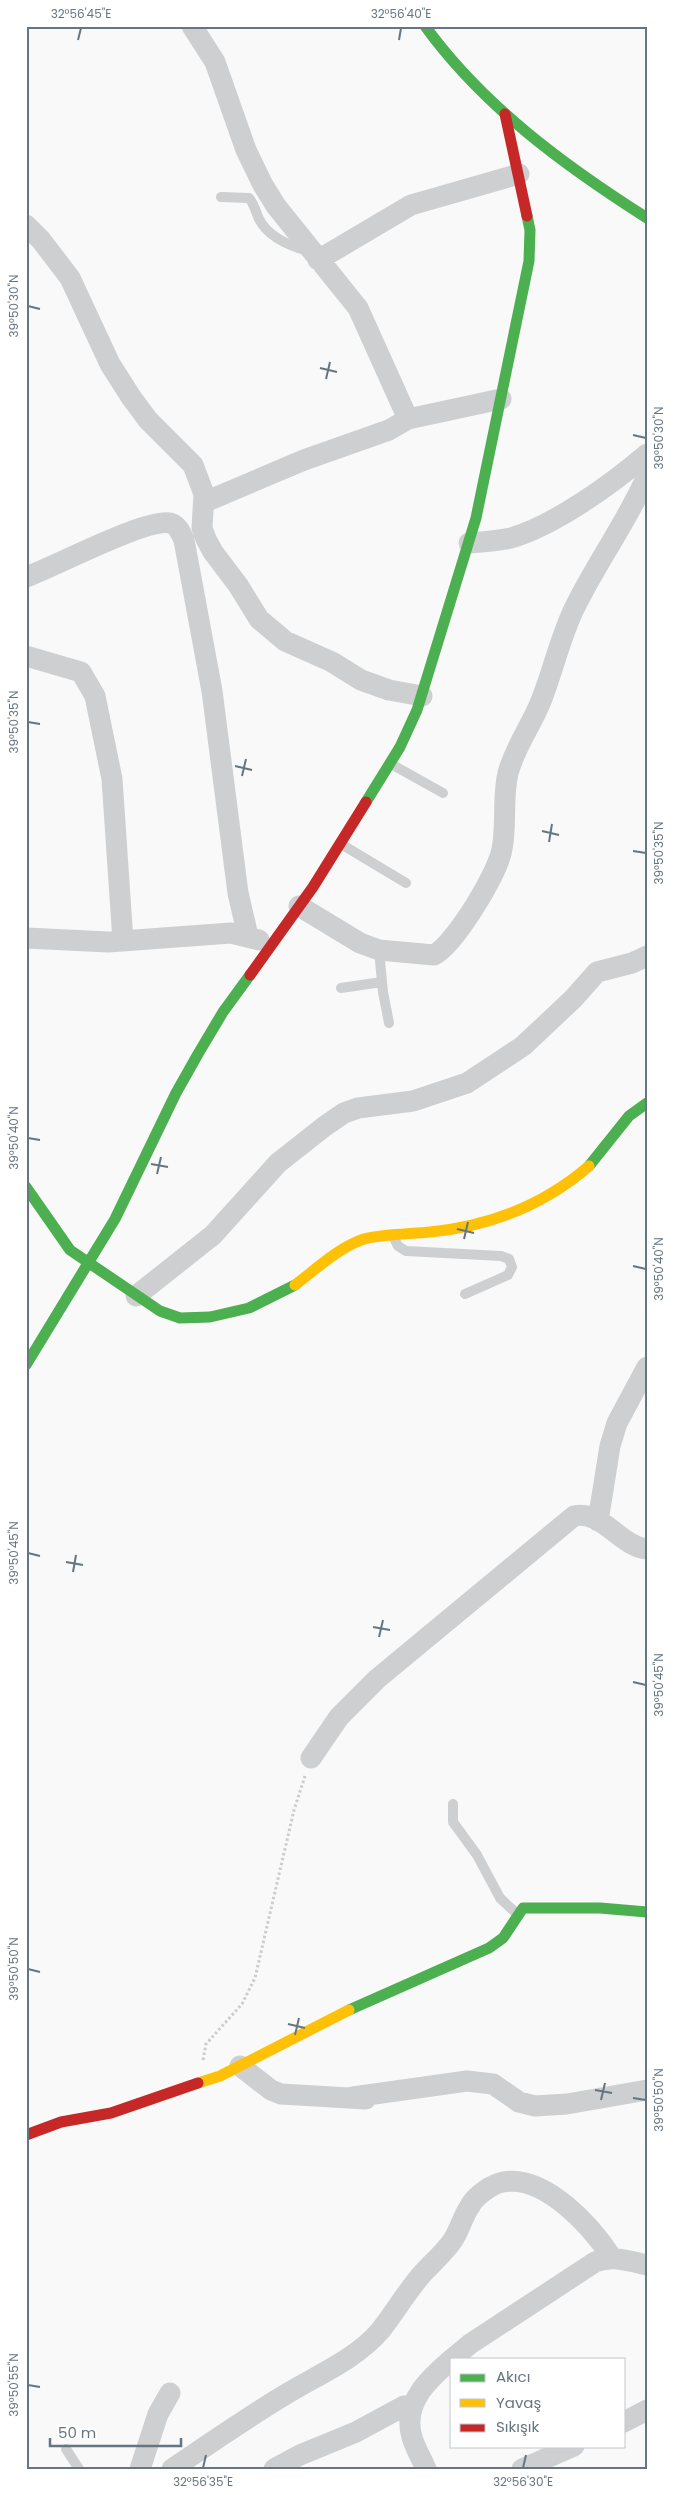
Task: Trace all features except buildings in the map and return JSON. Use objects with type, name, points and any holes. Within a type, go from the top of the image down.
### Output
[{"type":"street","points":[[192,26],[215,62],[246,150],[263,185],[276,206],[358,308],[408,419]]},
{"type":"street","points":[[425,26],[471,80],[505,114],[579,172],[647,218]]},
{"type":"street","points":[[26,1365],[115,1219],[198,1054],[223,1012],[272,945],[340,844],[400,747],[422,696],[469,543],[529,261],[530,230],[505,114]]},
{"type":"street","points":[[315,256],[411,205],[519,174]]},
{"type":"street","points":[[27,227],[41,240],[70,278],[110,364],[131,398],[148,420],[193,465],[201,484],[205,502],[202,528],[206,539],[259,619],[268,629],[285,641],[332,662],[361,680],[389,690],[422,696]]},
{"type":"street","points":[[205,502],[304,460],[389,430],[408,419],[501,399]]},
{"type":"street","points":[[469,543],[511,538],[557,517],[647,454]]},
{"type":"street","points":[[299,906],[360,943],[379,950],[434,955],[455,938],[493,877],[502,849],[508,774],[520,741],[542,699],[557,650],[574,609],[647,476]]},
{"type":"street","points":[[26,578],[71,559],[115,537],[162,523],[171,523],[179,529],[184,540],[212,691],[238,893],[248,936]]},
{"type":"street","points":[[26,656],[81,672],[95,696],[112,778],[123,941]]},
{"type":"street","points":[[26,938],[123,941],[231,932],[272,945]]},
{"type":"street","points":[[136,1296],[213,1235],[278,1163],[344,1113],[358,1108],[413,1101],[467,1083],[523,1046],[573,999],[597,972],[632,963],[647,956]]},
{"type":"street","points":[[26,1187],[60,1239],[70,1250],[88,1263],[160,1311],[180,1318],[210,1317],[229,1314],[269,1300],[289,1290],[344,1249],[362,1239],[464,1229],[512,1215],[550,1194],[588,1167],[629,1116],[647,1103]]},
{"type":"street","points":[[598,1521],[601,1492],[612,1438],[617,1423],[647,1368]]},
{"type":"street","points":[[311,1758],[339,1717],[377,1679],[574,1516],[584,1514],[626,1540],[647,1549]]},
{"type":"street","points":[[26,2135],[61,2122],[111,2113],[209,2080],[240,2066],[336,2016],[482,1952],[503,1938],[517,1914],[523,1908],[544,1907],[647,1912]]},
{"type":"street","points":[[240,2066],[271,2090],[281,2094],[353,2097],[403,2103]]},
{"type":"street","points":[[353,2097],[467,2081],[493,2084],[519,2102],[535,2106],[567,2104],[647,2090]]},
{"type":"street","points":[[172,2469],[248,2418],[361,2348],[380,2331],[423,2274],[448,2247],[465,2219],[469,2206],[497,2184],[512,2181],[525,2184],[563,2203],[578,2214],[602,2242],[612,2258]]},
{"type":"street","points":[[453,2358],[470,2344],[594,2262],[612,2258],[647,2266]]},
{"type":"street","points":[[426,2469],[410,2431],[412,2405],[432,2375],[450,2361]]},
{"type":"street","points":[[140,2469],[158,2414],[170,2394]]},
{"type":"street","points":[[274,2469],[300,2455],[356,2432],[404,2406],[412,2405]]},
{"type":"street","points":[[626,2421],[647,2410]]},
{"type":"street","points":[[522,2469],[569,2448]]},
{"type":"lane","points":[[221,197],[249,198],[260,221],[276,237],[291,246],[315,256]]},
{"type":"lane","points":[[390,764],[443,793]]},
{"type":"lane","points":[[340,844],[406,883]]},
{"type":"lane","points":[[379,950],[389,1023]]},
{"type":"lane","points":[[342,988],[382,982]]},
{"type":"lane","points":[[394,1235],[398,1246],[406,1251],[501,1256],[509,1259],[512,1267],[508,1275],[465,1294]]},
{"type":"lane","points":[[453,1804],[454,1822],[477,1855],[500,1898],[517,1914]]},
{"type":"lane","points":[[66,2449],[79,2469]]},
{"type":"path","points":[[209,2080],[203,2060],[204,2050],[242,2004],[254,1978],[294,1810],[311,1758]]},
{"type":"traffic: fast","points":[[425,26],[448,55],[499,108],[556,155],[647,218]]},
{"type":"traffic: fast","points":[[366,802],[400,747],[417,710],[476,518],[529,261],[530,230],[527,216]]},
{"type":"traffic: fast","points":[[26,1365],[115,1219],[176,1093],[198,1054],[223,1012],[250,975]]},
{"type":"traffic: fast","points":[[589,1166],[629,1116],[647,1103]]},
{"type":"traffic: fast","points":[[26,1187],[70,1250],[160,1311],[180,1318],[210,1317],[249,1308],[295,1285]]},
{"type":"traffic: fast","points":[[349,2010],[489,1948],[503,1938],[523,1908],[600,1908],[647,1912]]},
{"type":"traffic: slow","points":[[295,1285],[335,1254],[361,1240],[385,1235],[452,1229],[495,1219],[534,1203],[571,1180],[589,1166]]},
{"type":"traffic: slow","points":[[198,2083],[220,2076],[349,2010]]},
{"type":"traffic: jam","points":[[505,114],[527,216]]},
{"type":"traffic: jam","points":[[250,975],[313,887],[366,802]]},
{"type":"traffic: jam","points":[[26,2135],[61,2122],[111,2113],[198,2083]]}]
